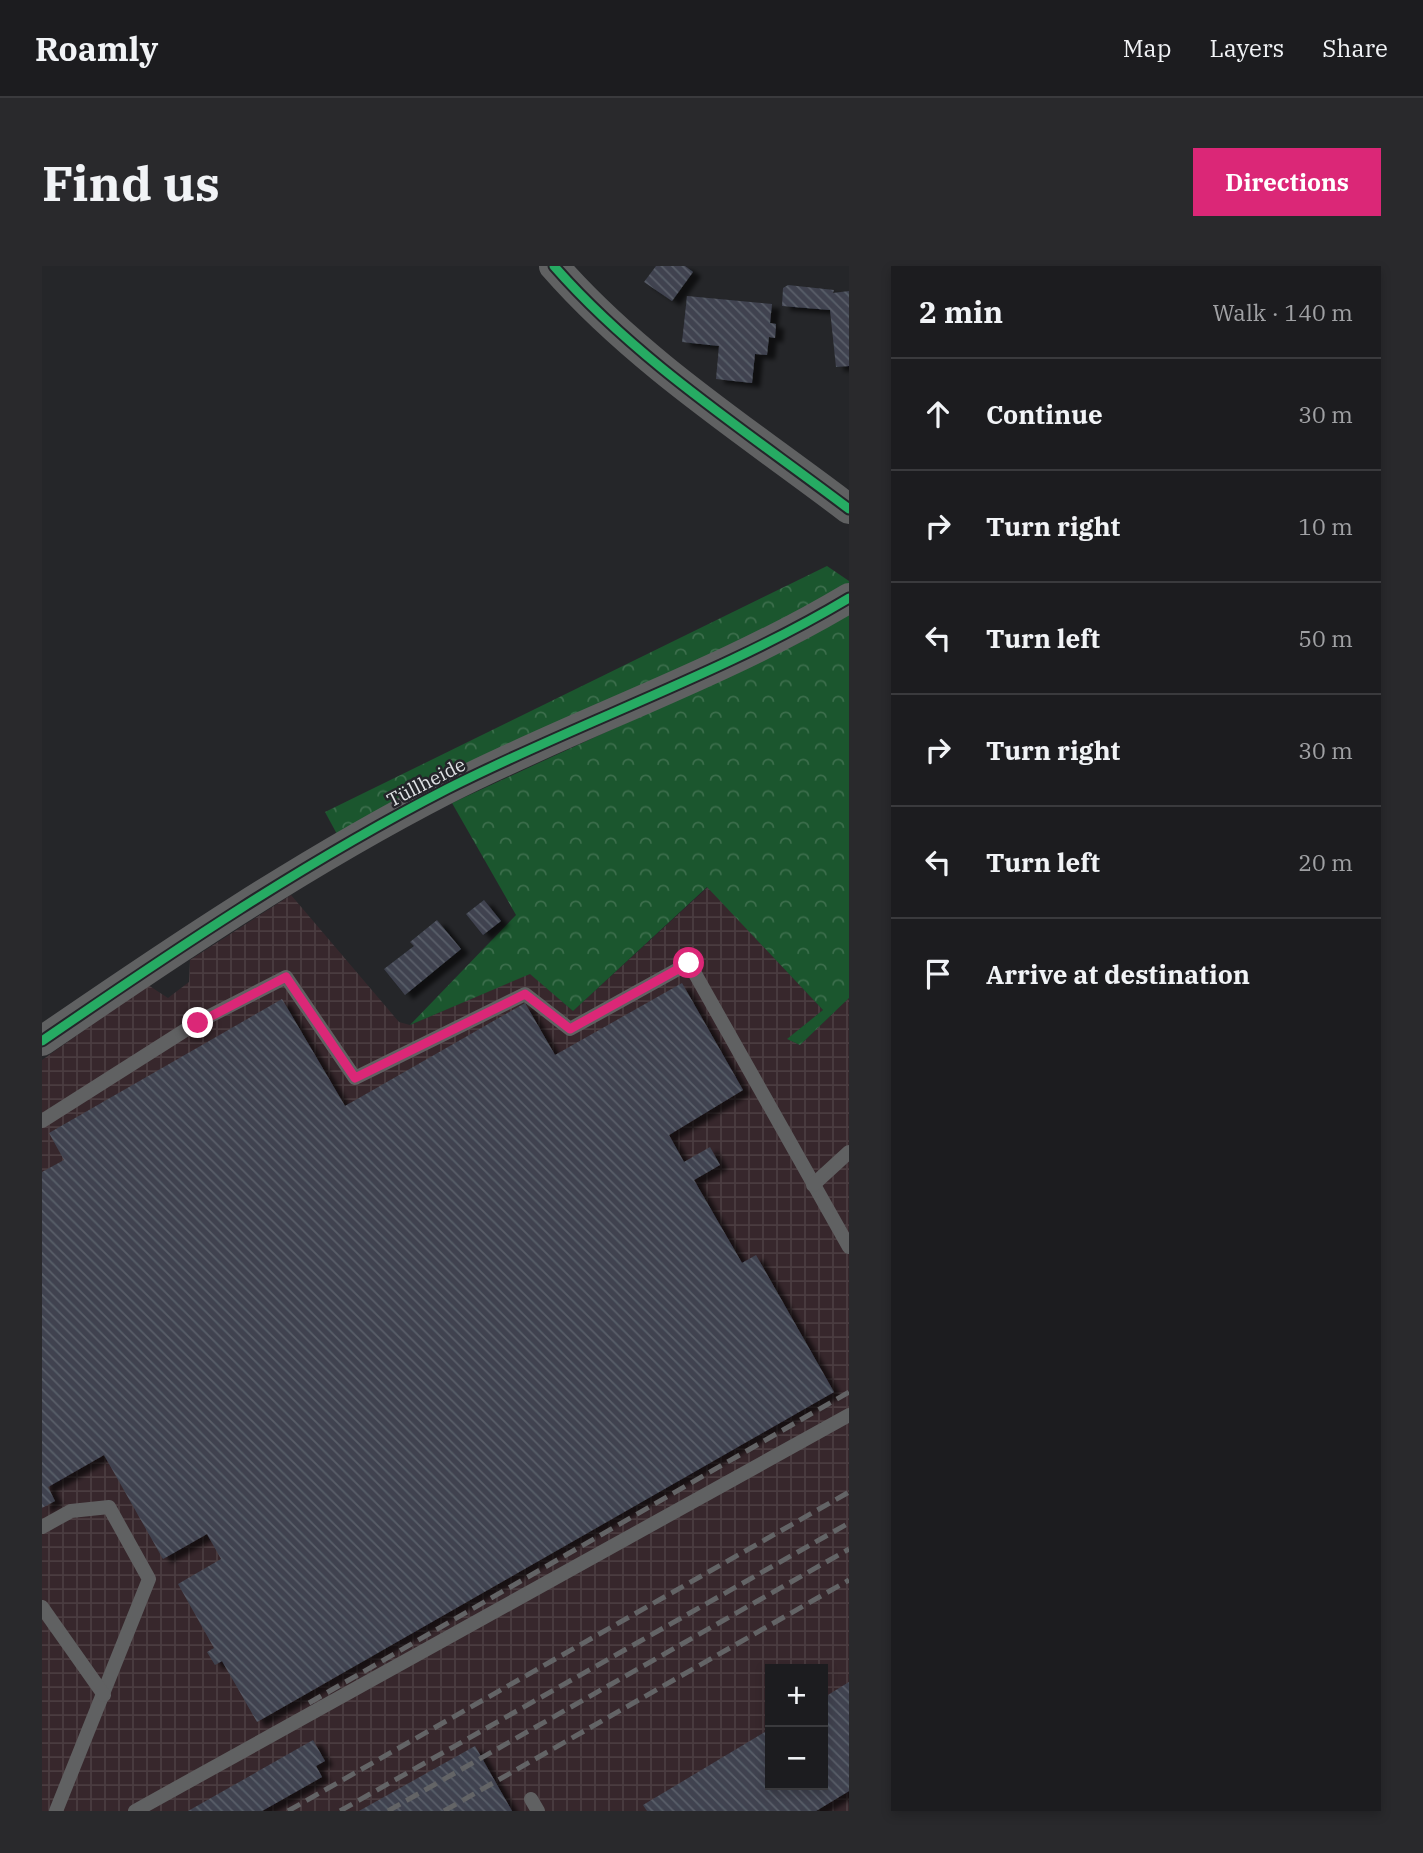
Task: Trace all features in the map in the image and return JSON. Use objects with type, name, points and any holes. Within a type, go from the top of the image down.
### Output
[{"type":"street","points":[[554,266],[575,291],[645,354],[849,509]]},
{"type":"street","name":"Tüllheide","points":[[42,1041],[289,876],[384,822],[450,788],[790,633],[849,598]]},
{"type":"lane","points":[[42,1121],[198,1023],[286,977],[355,1078],[525,994],[570,1029],[689,963],[849,1247]]},
{"type":"lane","points":[[813,1185],[849,1152]]},
{"type":"lane","points":[[135,1811],[849,1415]]},
{"type":"lane","points":[[42,1527],[71,1511],[109,1507],[149,1579],[56,1811]]},
{"type":"lane","points":[[42,1608],[104,1695]]},
{"type":"shaded area","points":[[708,887],[823,1010],[788,1039],[800,1045],[849,998],[849,1811],[42,1811],[42,1060],[148,985],[168,998],[189,982],[190,960],[291,895],[399,1022],[410,1025],[530,973],[573,1011]]},
{"type":"green space","points":[[827,566],[849,581],[849,585],[784,624],[338,836],[325,812]]},
{"type":"green space","points":[[849,614],[849,998],[800,1045],[787,1039],[823,1010],[707,887],[573,1011],[530,974],[410,1025],[516,915],[452,803],[799,643]]},
{"type":"building","points":[[656,266],[685,266],[693,272],[672,301],[644,282]]},
{"type":"building","points":[[788,285],[834,290],[833,293],[849,291],[849,366],[836,367],[830,310],[782,306],[783,288]]},
{"type":"building","points":[[687,296],[772,304],[770,323],[776,324],[775,338],[769,337],[767,355],[755,354],[752,383],[716,379],[719,346],[682,342]]},
{"type":"building","points":[[484,900],[501,921],[483,935],[466,914]]},
{"type":"building","points":[[437,920],[461,949],[405,995],[384,969],[414,946],[410,942]]},
{"type":"building","points":[[682,983],[743,1090],[669,1135],[684,1162],[710,1147],[720,1165],[694,1180],[742,1263],[756,1255],[834,1392],[257,1722],[222,1661],[215,1665],[207,1652],[214,1648],[178,1584],[221,1559],[207,1534],[163,1559],[104,1455],[48,1487],[55,1501],[42,1508],[42,1172],[64,1160],[49,1133],[282,999],[345,1106],[525,1003],[555,1055]]},
{"type":"building","points":[[849,1682],[849,1791],[816,1811],[647,1811],[643,1805],[765,1732],[765,1790],[828,1790],[828,1695]]},
{"type":"building","points":[[313,1740],[325,1761],[316,1766],[322,1777],[262,1811],[188,1811]]},
{"type":"building","points":[[475,1746],[512,1811],[359,1811]]},
{"type":"railway","points":[[309,1703],[849,1392]]},
{"type":"railway","points":[[288,1811],[849,1492]]},
{"type":"railway","points":[[340,1811],[849,1523]]},
{"type":"railway","points":[[388,1811],[849,1549]]},
{"type":"railway","points":[[444,1811],[849,1580]]},
{"type":"cycle path","points":[[554,266],[586,301],[657,365],[849,509]]},
{"type":"cycle path","points":[[42,1041],[240,909],[394,817],[497,765],[751,650],[849,598]]},
{"type":"route","points":[[198,1023],[286,977],[355,1078],[525,994],[570,1029],[689,963]]}]
